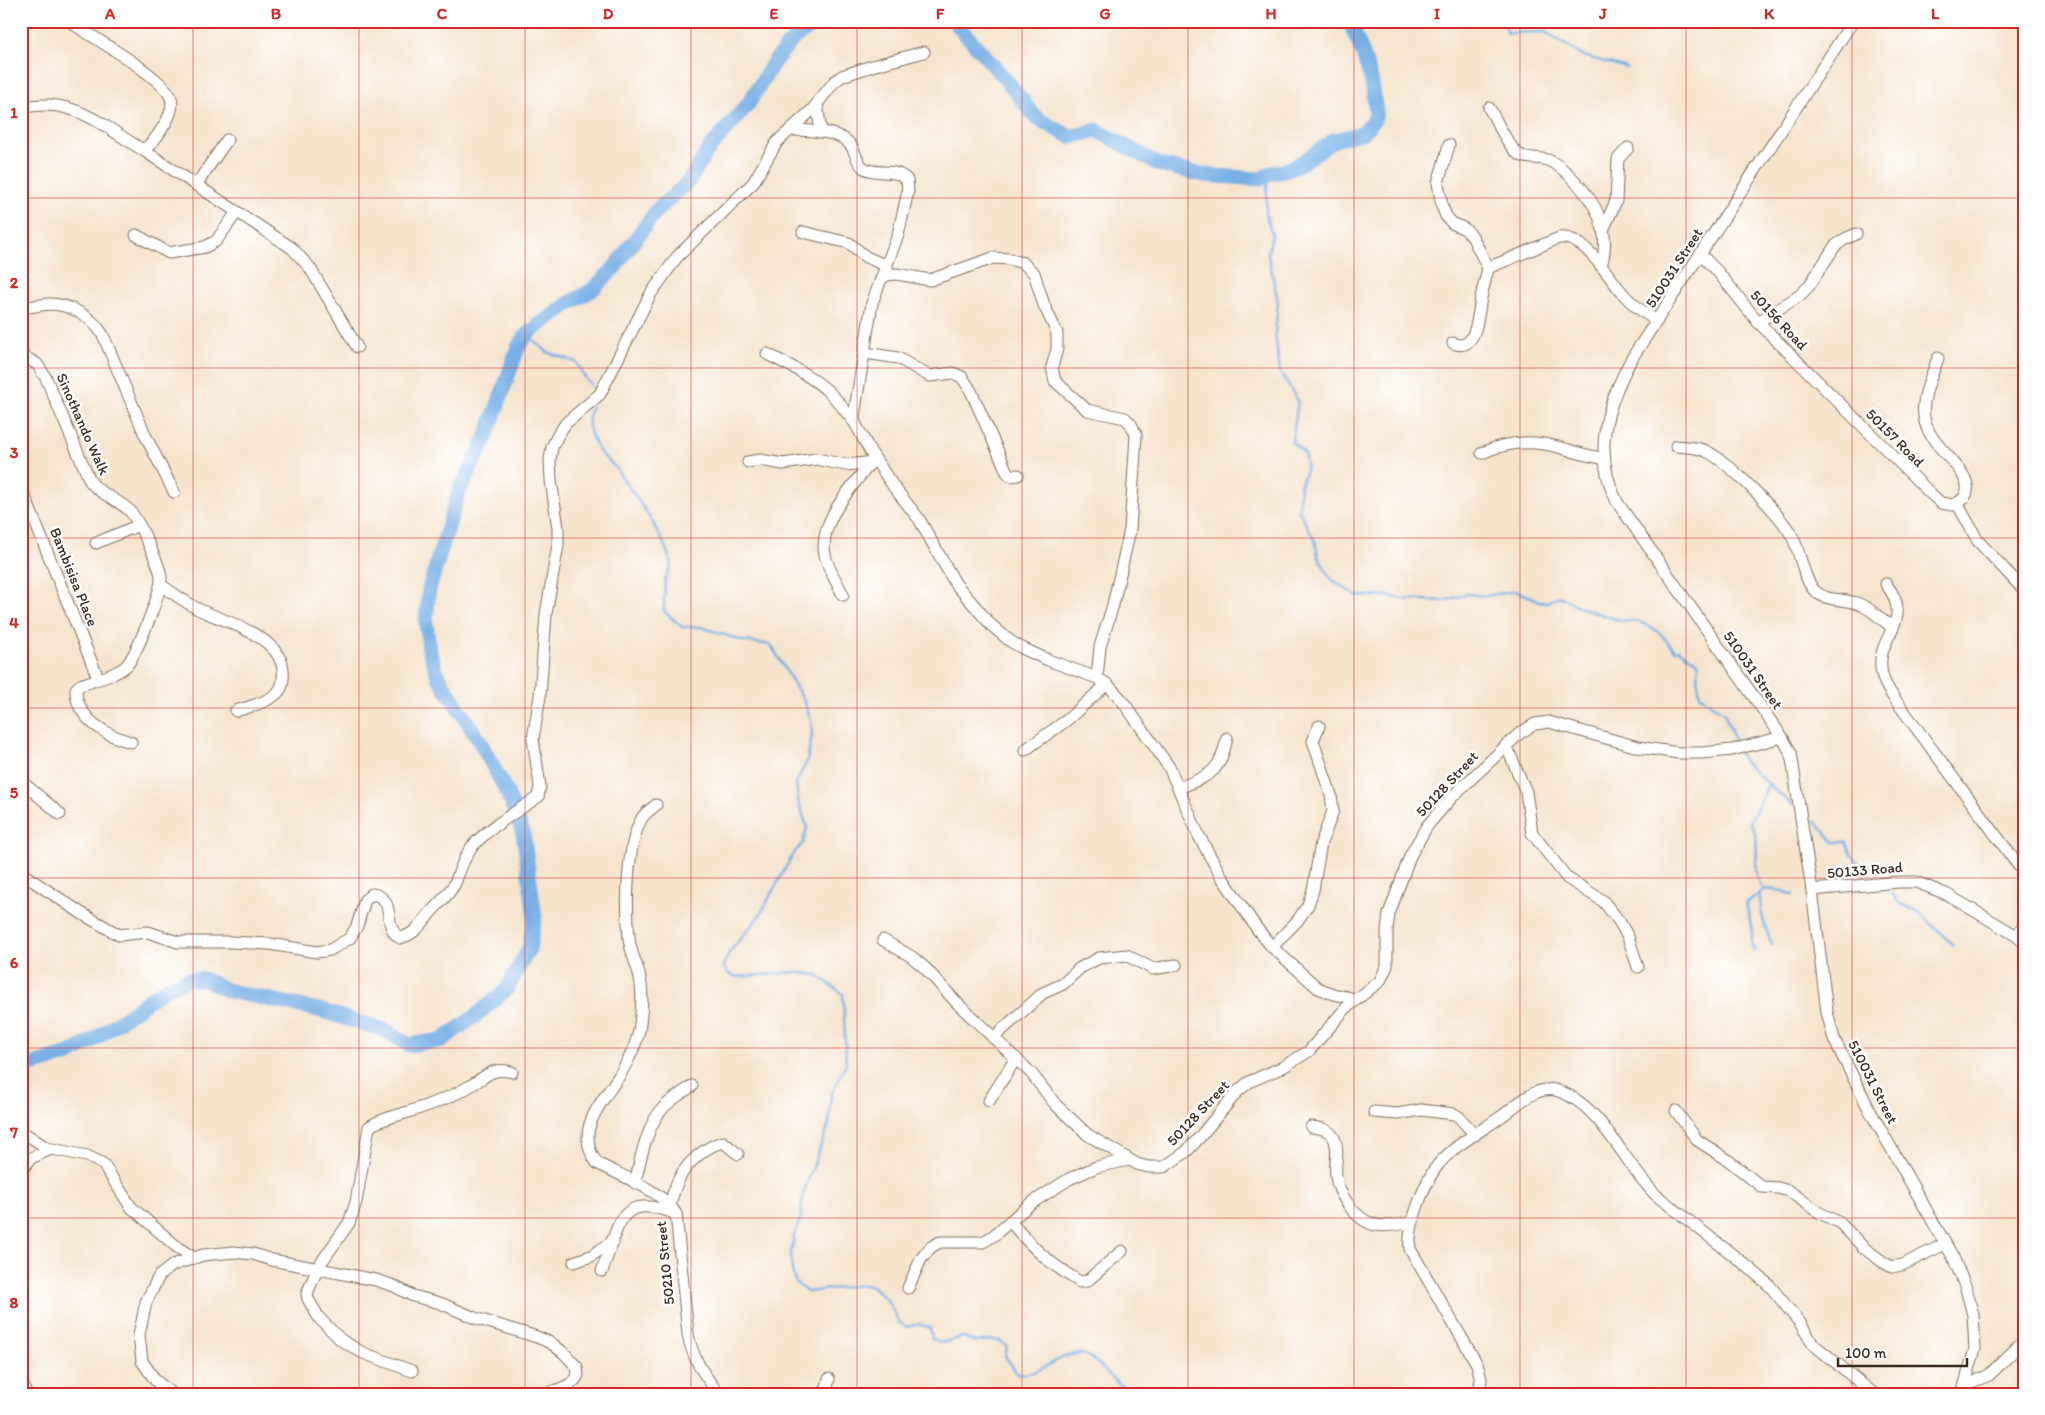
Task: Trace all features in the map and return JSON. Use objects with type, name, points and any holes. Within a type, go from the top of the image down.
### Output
[{"type":"street","points":[[69,21],[86,26],[154,77],[169,92],[172,104],[170,114],[155,139],[143,150]]},
{"type":"street","name":"510031 Street","points":[[1853,21],[1619,382],[1607,419],[1604,435],[1604,458],[1609,485],[1617,502],[1782,737],[1791,753],[1812,890],[1827,1012],[1834,1039],[1870,1111],[1945,1244],[1966,1288],[1973,1315],[1975,1349],[1964,1390]]},
{"type":"street","points":[[21,873],[81,913],[119,935],[148,932],[178,942],[270,944],[317,952],[340,945],[350,938],[357,926],[365,900],[372,894],[378,895],[388,907],[390,927],[393,934],[400,938],[409,936],[419,929],[431,912],[446,897],[471,847],[515,811],[538,797],[540,786],[533,739],[540,696],[546,614],[558,545],[558,528],[550,460],[552,447],[558,435],[566,423],[600,394],[650,295],[677,256],[753,183],[777,142],[817,104],[827,89],[842,76],[924,52]]},
{"type":"street","points":[[21,108],[46,104],[80,111],[279,239],[301,256],[357,348]]},
{"type":"street","points":[[817,104],[821,132]]},
{"type":"street","points":[[1489,108],[1518,154],[1527,158],[1550,160],[1563,169],[1593,202],[1604,228],[1605,249],[1601,266]]},
{"type":"street","points":[[790,130],[821,132],[836,136],[848,142],[864,168],[892,172],[908,180],[908,191],[898,235],[872,303],[854,416],[855,423]]},
{"type":"street","points":[[196,185],[227,140]]},
{"type":"street","points":[[1449,145],[1438,183],[1442,206],[1446,216],[1452,223],[1465,229],[1472,236],[1488,268],[1474,334],[1466,344],[1461,346],[1453,343]]},
{"type":"street","points":[[1604,228],[1616,200],[1617,162],[1628,148]]},
{"type":"street","points":[[136,235],[169,253],[206,247],[216,241],[237,212]]},
{"type":"street","points":[[803,232],[849,242],[866,257],[887,266]]},
{"type":"street","points":[[1758,322],[1798,296],[1809,286],[1836,246],[1856,234]]},
{"type":"street","points":[[1488,268],[1559,238],[1567,237],[1587,251],[1625,297],[1657,321]]},
{"type":"street","name":"50156 Road","points":[[1701,255],[1718,272],[1758,322],[1839,403]]},
{"type":"street","points":[[881,279],[887,275],[897,274],[930,280],[993,258],[1009,259],[1023,263],[1034,273],[1056,333],[1057,349],[1052,367],[1053,377],[1057,385],[1070,394],[1083,407],[1092,412],[1125,418],[1134,429],[1136,443],[1130,530],[1113,605],[1100,647],[1102,681],[1067,720],[1025,750]]},
{"type":"street","points":[[21,308],[49,304],[62,306],[83,314],[96,324],[103,335],[146,437],[174,492]]},
{"type":"street","points":[[865,353],[898,358],[930,376],[953,373],[962,378],[971,391],[1007,472],[1011,476],[1018,475]]},
{"type":"street","points":[[767,354],[794,366],[832,394],[855,423],[873,462],[919,520],[955,583],[995,628],[1022,648],[1102,681],[1121,699],[1169,767],[1199,836],[1221,876],[1272,948],[1318,988],[1333,994],[1356,999]]},
{"type":"street","name":"Sinothando Walk","points":[[21,355],[37,364],[46,378],[90,481],[99,490],[129,510],[139,525],[158,566],[161,579],[160,585],[146,626],[131,660],[123,668],[78,687],[77,697],[85,715],[107,733],[131,742]]},
{"type":"street","points":[[1938,358],[1924,400],[1924,417],[1933,439],[1960,472],[1967,485],[1964,498],[1957,503],[1978,541],[2024,590]]},
{"type":"street","name":"50157 Road","points":[[1839,403],[1941,503],[1953,505],[1957,503]]},
{"type":"street","points":[[1482,453],[1504,444],[1527,443],[1556,446],[1590,457],[1604,458]]},
{"type":"street","points":[[1676,446],[1696,448],[1712,454],[1730,468],[1755,493],[1792,534],[1800,553],[1806,576],[1815,591],[1827,598],[1861,605],[1893,628]]},
{"type":"street","points":[[748,462],[760,460],[783,464],[821,459],[846,465],[873,462]]},
{"type":"street","points":[[843,595],[826,556],[826,533],[838,508],[873,462]]},
{"type":"street","name":"Bambisisa Place","points":[[21,486],[98,678]]},
{"type":"street","points":[[96,543],[139,525]]},
{"type":"street","points":[[1886,584],[1894,596],[1898,608],[1893,628],[1882,653],[1882,676],[1894,698],[2024,873]]},
{"type":"street","points":[[160,585],[198,608],[247,629],[262,638],[278,657],[284,675],[278,692],[272,697],[236,711]]},
{"type":"street","name":"50128 Street","points":[[883,940],[912,957],[925,968],[958,1004],[1039,1082],[1056,1106],[1088,1135],[1129,1160],[1148,1167],[1157,1168],[1172,1163],[1199,1138],[1237,1092],[1249,1082],[1283,1067],[1309,1051],[1356,999],[1372,989],[1387,966],[1389,914],[1399,884],[1418,840],[1452,796],[1506,745],[1528,728],[1549,722],[1638,747],[1679,753],[1732,750],[1782,737]]},
{"type":"street","points":[[1272,948],[1298,920],[1308,905],[1321,843],[1333,811],[1332,795],[1313,741],[1319,726]]},
{"type":"street","points":[[1179,788],[1209,774],[1217,768],[1228,738]]},
{"type":"street","points":[[1506,745],[1526,792],[1532,833],[1567,878],[1603,901],[1619,921],[1628,937],[1638,966]]},
{"type":"street","points":[[21,781],[60,814]]},
{"type":"street","name":"50210 Street","points":[[656,805],[643,816],[636,831],[631,852],[628,888],[629,938],[640,976],[640,1024],[636,1044],[620,1075],[595,1110],[588,1146],[597,1164],[635,1183],[673,1209],[691,1349],[707,1379],[719,1394]]},
{"type":"street","name":"50133 Road","points":[[1812,890],[1916,882],[1946,894],[2020,939]]},
{"type":"street","points":[[2020,939],[2024,925]]},
{"type":"street","points":[[993,1038],[1043,993],[1063,984],[1089,962],[1106,956],[1120,954],[1131,957],[1153,968],[1176,965]]},
{"type":"street","points":[[989,1101],[1016,1058]]},
{"type":"street","points":[[412,1371],[354,1349],[331,1331],[319,1318],[308,1300],[307,1294],[318,1267],[349,1223],[356,1202],[369,1127],[385,1119],[444,1098],[470,1086],[494,1071],[512,1072]]},
{"type":"street","points":[[635,1183],[642,1152],[657,1117],[664,1107],[692,1086]]},
{"type":"street","points":[[1479,1394],[1480,1379],[1477,1364],[1410,1249],[1409,1236],[1412,1222],[1434,1171],[1447,1156],[1536,1092],[1546,1089],[1566,1094],[1582,1105],[1608,1131],[1643,1183],[1748,1266],[1770,1286],[1800,1322],[1813,1344],[1874,1394]]},
{"type":"street","points":[[1374,1112],[1397,1114],[1421,1110],[1454,1114],[1460,1117],[1475,1135]]},
{"type":"street","points":[[1676,1111],[1690,1132],[1702,1144],[1728,1160],[1762,1187],[1789,1191],[1820,1213],[1840,1223],[1864,1248],[1889,1266],[1902,1265],[1945,1244]]},
{"type":"street","points":[[1311,1127],[1326,1130],[1333,1137],[1337,1148],[1335,1170],[1337,1182],[1345,1200],[1359,1218],[1376,1225],[1400,1225],[1412,1222]]},
{"type":"street","points":[[21,1131],[39,1144],[51,1149],[87,1156],[103,1164],[131,1207],[194,1258]]},
{"type":"street","points":[[602,1271],[622,1219],[631,1209],[644,1205],[673,1209],[679,1177],[691,1162],[713,1144],[722,1142],[738,1154]]},
{"type":"street","points":[[21,1171],[31,1158],[51,1149]]},
{"type":"street","points":[[908,1288],[921,1259],[931,1247],[940,1242],[947,1241],[983,1242],[993,1236],[1030,1204],[1069,1179],[1096,1168],[1129,1160]]},
{"type":"street","points":[[1010,1221],[1033,1248],[1051,1264],[1080,1282],[1092,1278],[1122,1251]]},
{"type":"street","points":[[574,1262],[591,1256],[613,1241]]},
{"type":"street","points":[[172,1394],[155,1380],[142,1361],[140,1348],[141,1320],[146,1302],[159,1276],[173,1265],[194,1258],[225,1252],[244,1252],[376,1280],[412,1296],[440,1303],[476,1318],[551,1343],[575,1363],[578,1375],[570,1385],[546,1394]]},
{"type":"street","points":[[1964,1390],[1989,1375],[2024,1341]]},
{"type":"street","points":[[21,1379],[26,1394]]},
{"type":"street","points":[[825,1394],[829,1379]]},
{"type":"waterway","points":[[21,1068],[69,1054],[95,1039],[163,990],[188,979],[204,979],[229,991],[319,1010],[387,1031],[409,1045],[442,1040],[478,1014],[506,990],[529,949],[535,916],[523,833],[507,792],[480,742],[438,676],[429,649],[426,621],[429,589],[458,494],[486,438],[519,345],[527,334],[568,304],[592,290],[615,267],[656,211],[688,182],[709,149],[748,104],[774,62],[795,37],[820,21]]},
{"type":"waterway","points":[[954,21],[1007,81],[1036,118],[1071,137],[1096,130],[1160,165],[1204,175],[1260,179],[1301,163],[1334,140],[1362,133],[1374,120],[1376,112],[1372,82],[1362,51],[1349,21]]},
{"type":"waterway","points":[[1503,21],[1507,33],[1545,32],[1583,56],[1627,68]]},
{"type":"waterway","points":[[1272,173],[1267,186],[1266,215],[1272,234],[1268,254],[1278,302],[1275,334],[1280,372],[1298,401],[1292,442],[1304,453],[1307,468],[1300,485],[1299,511],[1315,540],[1318,556],[1331,579],[1356,596],[1388,596],[1403,599],[1444,601],[1467,594],[1484,596],[1516,591],[1545,603],[1559,596],[1584,609],[1619,620],[1640,622],[1659,632],[1675,650],[1679,649],[1698,662],[1697,677],[1700,695],[1724,712],[1736,744]]},
{"type":"waterway","points":[[527,334],[547,352],[576,362],[586,379],[597,392]]},
{"type":"waterway","points":[[592,407],[589,422],[594,442],[605,458],[618,470],[646,512],[658,532],[672,564],[665,579],[664,611],[682,627],[701,627],[743,641],[771,645],[804,701],[811,720],[812,736],[807,761],[796,783],[798,800],[807,827],[803,843],[793,854],[760,915],[729,953],[723,966],[729,974],[737,977],[794,972],[817,975],[843,994],[846,1064],[831,1096],[829,1124],[803,1194],[801,1217],[794,1236],[791,1252],[792,1271],[796,1283],[807,1292],[862,1285],[872,1286],[887,1300],[900,1323],[907,1327],[919,1324],[930,1328],[932,1338],[941,1343],[963,1337],[976,1342],[1000,1341],[1007,1347],[1005,1356],[1017,1373],[1025,1374],[1041,1369],[1070,1355],[1084,1355],[1095,1361],[1120,1385],[1138,1394]]},
{"type":"waterway","points":[[1740,754],[1744,762],[1792,805]]},
{"type":"waterway","points":[[1768,786],[1750,822],[1756,837],[1758,878],[1764,889],[1783,891],[1793,895]]},
{"type":"waterway","points":[[1815,821],[1834,842],[1846,842],[1852,855],[1868,874]]},
{"type":"waterway","points":[[1754,950],[1746,903],[1764,890]]},
{"type":"waterway","points":[[1760,893],[1763,919],[1772,944]]},
{"type":"waterway","points":[[1892,893],[1899,903],[1920,913],[1953,945]]}]
